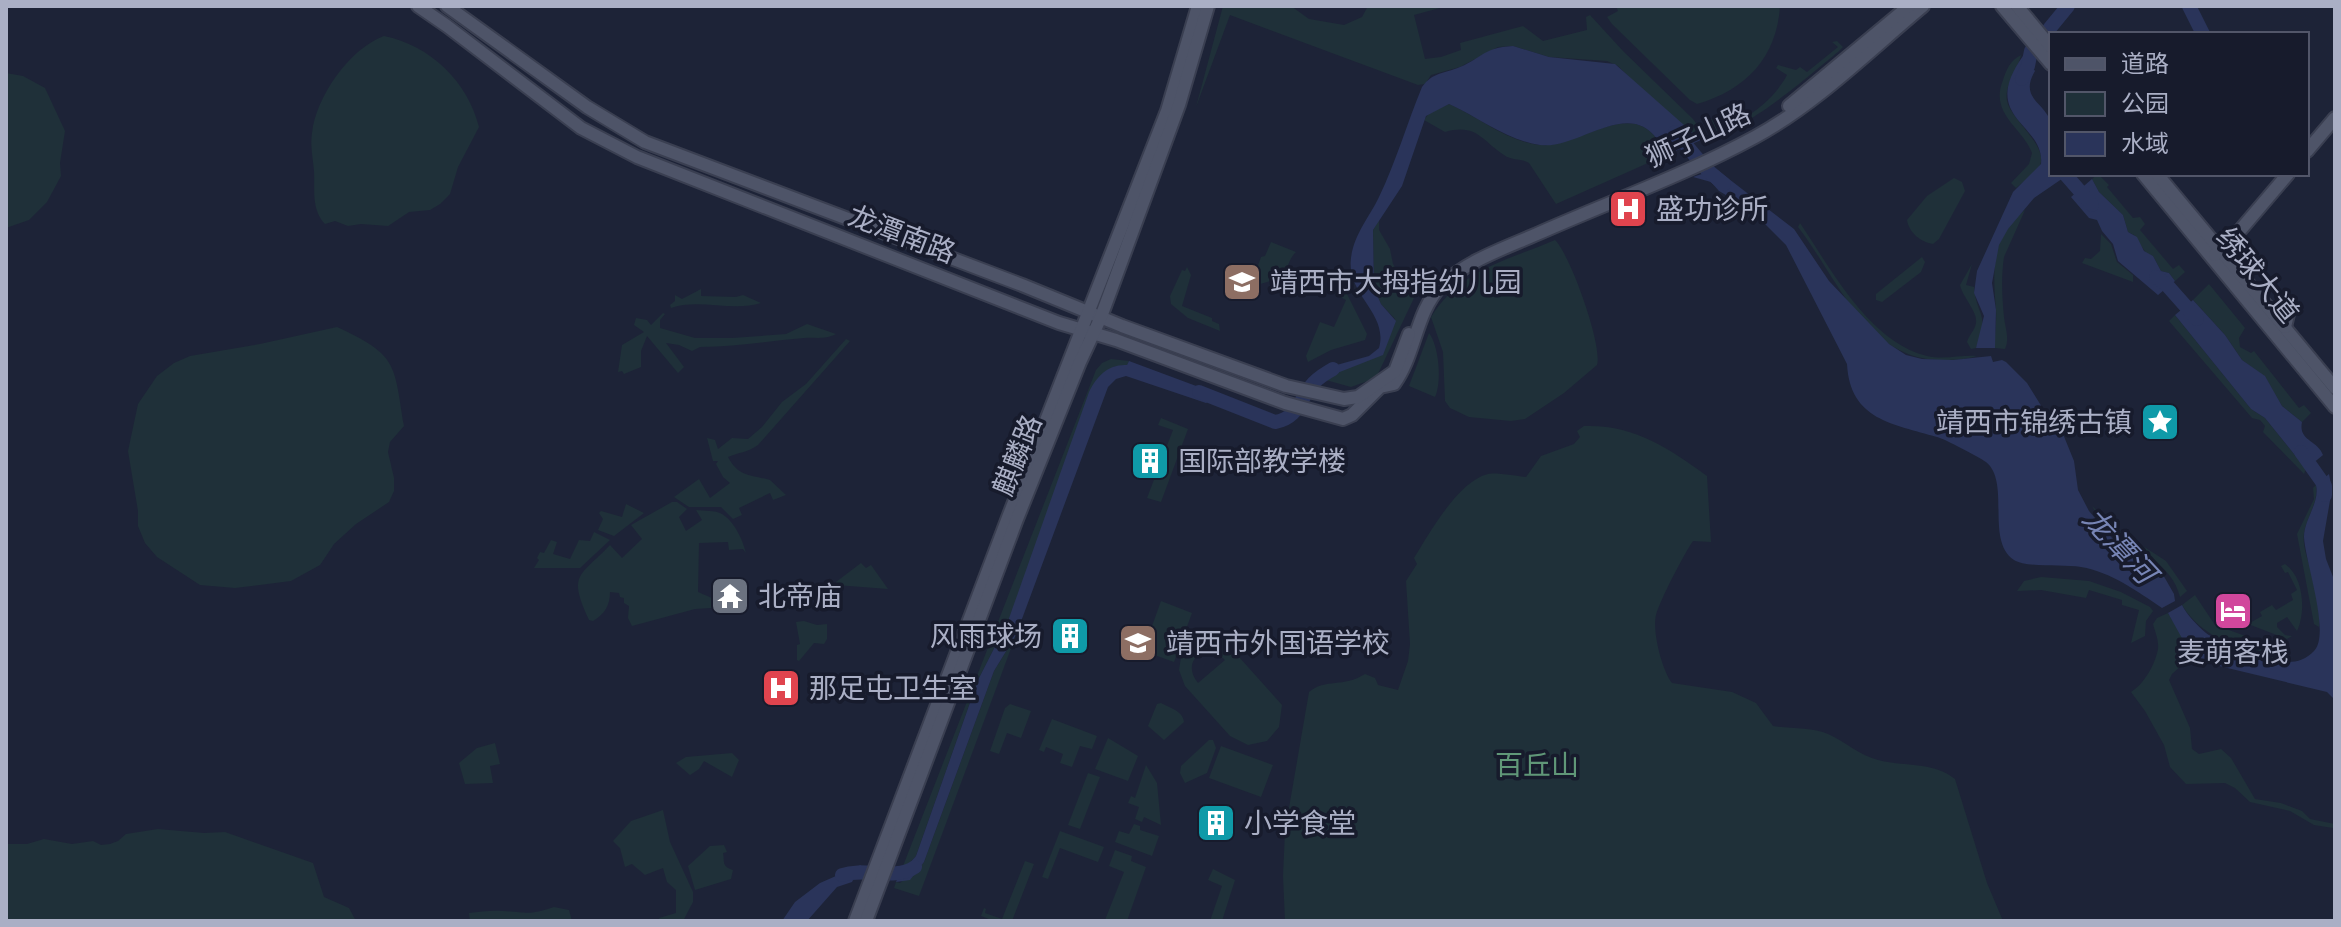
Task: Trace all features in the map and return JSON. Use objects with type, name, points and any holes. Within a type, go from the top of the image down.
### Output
[{"type":"main road","name":"龙潭南路","points":[[418,6],[581,128],[637,157],[1088,332],[1215,380],[1343,419],[1352,415],[1380,387],[1392,380]]},
{"type":"main road","name":"龙潭南路","points":[[447,6],[565,92],[627,132],[657,147],[1293,388],[1352,399],[1392,380]]},
{"type":"main road","name":"麒麟路","points":[[1095,314],[1167,111],[1198,6]]},
{"type":"main road","name":"麒麟路","points":[[855,921],[871,893],[1095,314],[1175,117],[1208,6]]},
{"type":"main road","name":"狮子山路","points":[[1719,150],[1789,106],[1909,6]]},
{"type":"main road","name":"狮子山路","points":[[1392,380],[1410,357],[1417,331],[1433,296],[1456,274],[1672,171],[1754,138],[1792,114],[1923,6]]},
{"type":"main road","points":[[2002,6],[2032,33]]},
{"type":"main road","points":[[2017,6],[2048,57]]},
{"type":"main road","points":[[2309,139],[2335,107]]},
{"type":"main road","points":[[2309,149],[2335,118]]},
{"type":"main road","name":"绣球大道","points":[[2145,176],[2285,327],[2335,388]]},
{"type":"main road","name":"绣球大道","points":[[2158,176],[2335,407]]},
{"type":"main road","points":[[2214,251],[2277,176]]},
{"type":"main road","points":[[2214,251],[2286,176]]},
{"type":"main road","points":[[816,197],[822,209]]},
{"type":"main road","points":[[747,201],[758,217]]},
{"type":"main road","points":[[2285,327],[2289,310]]},
{"type":"main road","name":"麒麟路","points":[[866,921],[871,893]]},
{"type":"green space","points":[[1223,6],[1291,6],[1309,19],[1344,25],[1362,17],[1368,6],[1447,6],[1414,15],[1425,59],[1461,50],[1460,43],[1523,26],[1543,41],[1587,30],[1586,17],[1590,15],[1693,119],[1706,137],[1701,140],[1651,99],[1618,66],[1607,61],[1549,57],[1513,46],[1498,47],[1460,67],[1431,75],[1425,84],[1418,85],[1230,15],[1196,107]]},
{"type":"green space","points":[[1616,6],[1780,6],[1773,41],[1756,69],[1730,90],[1697,104],[1612,24],[1607,17],[1618,11]]},
{"type":"green space","points":[[384,36],[417,48],[445,68],[466,95],[479,127],[458,167],[450,194],[440,204],[430,210],[409,212],[388,226],[348,226],[335,221],[325,224],[315,199],[311,143],[315,119],[336,76],[371,42]]},
{"type":"green space","points":[[1837,41],[1843,47],[1779,100],[1744,122],[1715,133],[1709,121],[1715,116],[1721,126],[1741,120],[1775,92],[1787,75],[1776,68],[1778,65],[1796,70],[1800,67],[1807,72],[1838,47],[1832,42]]},
{"type":"green space","points":[[2021,55],[2008,89],[2007,101],[2040,151],[2041,159],[2037,170],[2016,188],[2011,183],[2029,164],[2032,153],[2004,111],[2000,92],[2008,68]]},
{"type":"green space","points":[[6,73],[23,76],[45,88],[65,131],[61,176],[47,202],[29,220],[6,228]]},
{"type":"green space","points":[[1449,104],[1516,139],[1540,145],[1570,140],[1617,124],[1632,123],[1645,128],[1657,139],[1666,155],[1556,204],[1529,163],[1507,157],[1472,132],[1445,132],[1424,120],[1430,112]]},
{"type":"green space","points":[[2100,176],[2109,185],[2107,187],[2133,218],[2140,217],[2145,224],[2140,230],[2173,269],[2179,265],[2185,272],[2175,281],[2169,273],[2161,271],[2153,256],[2146,253],[2134,235],[2128,232],[2123,215],[2099,192],[2092,179]]},
{"type":"green space","points":[[1954,178],[1962,182],[1965,191],[1939,239],[1933,244],[1924,241],[1913,233],[1907,220],[1927,196]]},
{"type":"green space","points":[[2025,210],[2004,257],[2002,294],[2007,341],[2005,349],[1995,348],[1996,256],[2005,231]]},
{"type":"green space","points":[[1379,220],[1379,230],[1390,249],[1393,264],[1414,298],[1376,378],[1351,387],[1322,379],[1383,351],[1395,319],[1381,304],[1374,288],[1373,230]]},
{"type":"green space","points":[[1800,223],[1853,302],[1887,336],[1927,356],[1977,356],[1940,360],[1914,356],[1892,346],[1856,312],[1798,227]]},
{"type":"green space","points":[[2101,234],[2111,244],[2117,262],[2133,275],[2133,282],[2082,263],[2085,258],[2091,259],[2100,251]]},
{"type":"green space","points":[[1555,240],[1569,263],[1584,301],[1595,339],[1597,365],[1564,393],[1525,419],[1511,421],[1469,417],[1450,408],[1445,401],[1443,352],[1431,317],[1443,301],[1470,277]]},
{"type":"green space","points":[[1271,242],[1296,252],[1279,276],[1251,285],[1261,257],[1265,256]]},
{"type":"green space","points":[[1922,257],[1925,262],[1921,272],[1882,302],[1876,300],[1876,294]]},
{"type":"green space","points":[[1972,264],[1966,285],[1974,287],[1982,328],[1976,348],[1971,349],[1967,342],[1976,319],[1960,285]]},
{"type":"green space","points":[[1187,267],[1191,275],[1182,306],[1212,318],[1219,324],[1220,331],[1188,318],[1171,304],[1170,296],[1182,270],[1185,271]]},
{"type":"green space","points":[[1336,277],[1367,334],[1365,340],[1331,350],[1308,362],[1306,356],[1320,322],[1334,327],[1346,300],[1331,292]]},
{"type":"green space","points":[[2209,284],[2245,328],[2239,338],[2240,347],[2251,353],[2254,351],[2299,408],[2304,405],[2311,413],[2302,422],[2282,406],[2265,377],[2242,360],[2225,335],[2193,300]]},
{"type":"green space","points":[[701,289],[701,296],[743,295],[761,303],[739,306],[692,304],[671,308],[675,295],[682,299]]},
{"type":"green space","points":[[663,313],[660,328],[695,338],[786,334],[807,324],[836,334],[824,338],[700,347],[692,351],[666,343],[684,367],[678,373],[647,336],[641,351],[641,367],[624,374],[618,372],[622,345],[644,332],[634,325],[636,318],[647,320],[651,325]]},
{"type":"green space","points":[[2175,315],[2251,409],[2265,418],[2306,469],[2304,474],[2263,432],[2265,426],[2260,420],[2252,418],[2169,321]]},
{"type":"green space","points":[[337,327],[382,354],[390,364],[398,388],[404,426],[390,442],[388,452],[394,478],[394,491],[389,502],[356,524],[334,544],[320,565],[291,581],[235,588],[200,585],[157,557],[145,543],[138,526],[128,451],[138,404],[157,376],[190,356]]},
{"type":"green space","points":[[1429,333],[1438,364],[1435,397],[1409,386]]},
{"type":"green space","points":[[846,339],[850,341],[758,445],[728,457],[741,472],[770,480],[786,495],[773,500],[770,493],[739,508],[742,515],[733,519],[721,507],[689,507],[674,497],[699,479],[710,498],[730,483],[723,477],[716,464],[718,461],[713,461],[707,438],[715,440],[718,449],[732,438],[748,439],[782,402],[806,384]]},
{"type":"green space","points":[[1111,359],[1129,361],[1127,365],[1113,367],[1008,621],[978,680],[916,856],[903,866],[1096,370]]},
{"type":"green space","points":[[1161,418],[1188,429],[1161,502],[1147,498],[1173,430],[1158,425]]},
{"type":"green space","name":"百丘山","points":[[1584,426],[1619,429],[1650,440],[1707,476],[1711,542],[1693,541],[1656,615],[1659,650],[1672,683],[1732,692],[1756,703],[1773,726],[1822,732],[1871,758],[1937,769],[1955,779],[1987,883],[2003,921],[1285,921],[1285,831],[1309,692],[1322,685],[1349,681],[1365,674],[1375,678],[1378,685],[1398,690],[1410,644],[1406,581],[1417,564],[1414,558],[1436,523],[1455,497],[1477,479],[1491,474],[1526,477],[1541,456],[1574,444],[1580,437],[1577,431]]},
{"type":"green space","points":[[2316,485],[2316,497],[2304,539],[2313,576],[2319,627],[2314,624],[2297,534],[2314,499],[2313,488]]},
{"type":"green space","points":[[672,502],[687,509],[679,517],[686,531],[702,520],[696,510],[713,511],[730,521],[743,542],[746,553],[743,549],[729,550],[728,542],[699,543],[698,592],[712,598],[711,604],[727,607],[695,609],[632,626],[628,618],[629,606],[624,603],[624,598],[619,593],[610,592],[604,612],[593,621],[589,620],[578,584],[584,570],[610,545],[622,558],[642,539],[631,525]]},
{"type":"green space","points":[[626,504],[644,513],[614,536],[598,530],[603,519],[599,513],[601,511],[622,517]]},
{"type":"green space","points":[[2092,506],[2115,528],[2166,561],[2187,591],[2180,597],[2163,568],[2113,533]]},
{"type":"green space","points":[[594,532],[610,540],[580,568],[534,568],[540,552],[544,553],[551,540],[557,542],[553,554],[570,559],[579,540],[590,541]]},
{"type":"green space","points":[[861,563],[866,568],[871,565],[888,589],[836,585]]},
{"type":"green space","points":[[2285,564],[2296,577],[2302,595],[2302,614],[2297,631],[2287,617],[2277,623],[2285,635],[2292,636],[2287,639],[2248,624],[2262,616],[2260,612],[2272,605],[2276,610],[2293,600],[2291,594],[2297,590],[2288,572],[2285,573],[2281,566]]},
{"type":"green space","points":[[2041,577],[2089,581],[2121,592],[2150,607],[2153,611],[2146,621],[2145,636],[2131,643],[2139,610],[2122,605],[2122,600],[2089,590],[2086,598],[2041,590],[2017,591],[2024,581]]},
{"type":"green space","points":[[2195,595],[2215,625],[2262,642],[2290,662],[2245,651],[2202,627],[2182,605]]},
{"type":"green space","points":[[1161,601],[1192,613],[1174,662],[1143,651]]},
{"type":"green space","points":[[2168,613],[2188,645],[2191,657],[2169,680],[2190,728],[2192,749],[2199,754],[2221,749],[2231,758],[2255,799],[2281,803],[2302,811],[2310,819],[2335,824],[2333,828],[2314,825],[2290,811],[2250,802],[2225,783],[2186,784],[2170,767],[2164,745],[2131,692],[2152,668],[2157,655],[2158,642],[2153,624],[2157,618]]},
{"type":"green space","points":[[796,622],[827,624],[827,639],[824,644],[814,643],[799,661]]},
{"type":"green space","points":[[1213,628],[1282,705],[1279,727],[1267,741],[1248,745],[1230,736],[1185,686],[1179,670],[1181,657],[1186,648],[1204,638]],"holes":[[[1205,651],[1216,652],[1225,660],[1198,683],[1192,665],[1196,657]]]},
{"type":"green space","points":[[1016,635],[919,896],[894,888],[896,882],[900,883],[924,862],[994,671]]},
{"type":"green space","points":[[1010,704],[1031,711],[1021,738],[1007,733],[999,754],[990,751],[1005,708]]},
{"type":"green space","points":[[1157,704],[1179,712],[1184,722],[1164,740],[1148,726]]},
{"type":"green space","points":[[1052,719],[1097,736],[1092,749],[1080,746],[1072,767],[1060,763],[1063,754],[1046,747],[1044,752],[1039,750]]},
{"type":"green space","points":[[1108,738],[1138,756],[1128,781],[1095,769]]},
{"type":"green space","points":[[1209,740],[1213,740],[1216,748],[1207,773],[1185,783],[1180,773],[1181,766]]},
{"type":"green space","points":[[495,743],[500,764],[490,766],[493,783],[465,784],[459,763],[477,748]]},
{"type":"green space","points":[[1221,746],[1273,765],[1261,797],[1209,778]]},
{"type":"green space","points":[[732,753],[739,760],[732,777],[704,761],[690,775],[676,763],[686,757]]},
{"type":"green space","points":[[1146,765],[1157,783],[1161,825],[1144,817],[1142,822],[1135,819],[1139,807],[1128,803],[1131,796],[1135,798]]},
{"type":"green space","points":[[1088,773],[1100,777],[1080,829],[1068,825]]},
{"type":"green space","points":[[663,810],[670,842],[693,892],[693,902],[683,921],[660,921],[659,918],[676,913],[676,890],[667,882],[663,868],[645,875],[632,864],[625,867],[620,848],[613,841],[631,821]]},
{"type":"green space","points":[[1134,824],[1140,826],[1140,830],[1159,836],[1152,856],[1115,842],[1119,831],[1129,834]]},
{"type":"green space","points":[[158,829],[225,832],[313,863],[324,897],[349,908],[356,921],[6,921],[6,844],[27,844],[44,839],[72,844],[93,841],[101,845],[118,841],[126,834]]},
{"type":"green space","points":[[1060,831],[1104,847],[1098,862],[1060,848],[1048,879],[1042,877]]},
{"type":"green space","points":[[724,845],[727,852],[723,853],[724,863],[733,870],[731,879],[695,890],[688,866],[710,846]]},
{"type":"green space","points":[[1115,850],[1132,856],[1131,861],[1146,867],[1127,921],[1105,920],[1124,872],[1109,866]]},
{"type":"green space","points":[[1025,861],[1034,864],[1012,921],[994,921],[981,916],[984,908],[985,913],[1002,919]]},
{"type":"green space","points":[[1213,869],[1235,880],[1222,921],[1210,921],[1222,886],[1208,880]]},
{"type":"green space","points":[[554,907],[569,910],[572,921],[470,921],[469,913],[533,912]]},
{"type":"water","points":[[1513,46],[1549,57],[1615,64],[1701,140],[1666,155],[1657,139],[1645,128],[1632,123],[1617,124],[1570,140],[1540,145],[1504,134],[1449,104],[1426,116],[1402,186],[1373,230],[1374,288],[1381,304],[1396,321],[1383,355],[1322,379],[1316,377],[1333,366],[1369,356],[1379,348],[1378,324],[1355,283],[1351,258],[1359,234],[1391,170],[1422,87],[1434,76],[1460,67],[1489,51]]},
{"type":"water","points":[[2023,56],[2035,71],[2031,94],[2049,117],[2049,176],[2066,176],[2034,198],[1999,245],[1992,283],[1996,310],[1995,348],[1976,348],[1984,316],[1974,293],[1977,271],[2013,192],[2041,164],[2040,150],[2010,107],[2007,94],[2011,77]]},
{"type":"water","points":[[1716,169],[1794,229],[1829,281],[1889,344],[1906,355],[1922,359],[1991,356],[1993,362],[2006,362],[2027,383],[2063,434],[2074,461],[2078,490],[2089,511],[2112,538],[2162,573],[2175,601],[2162,608],[2103,573],[2073,566],[2027,564],[2014,560],[2005,551],[2001,539],[1997,483],[1993,471],[1986,462],[1954,444],[1890,423],[1865,408],[1856,397],[1847,364],[1786,245],[1750,209],[1719,191],[1711,182],[1693,177]]},
{"type":"water","points":[[2092,179],[2099,192],[2123,215],[2128,232],[2137,237],[2161,271],[2169,273],[2175,281],[2158,295],[2118,261],[2113,244],[2097,220],[2089,218],[2071,197]]},
{"type":"water","points":[[2193,300],[2225,335],[2242,360],[2265,376],[2282,406],[2302,422],[2303,433],[2323,455],[2306,469],[2265,418],[2251,409],[2175,315]]},
{"type":"water","points":[[1129,361],[1215,393],[1215,396],[1206,403],[1126,376],[1116,379],[1108,387],[1016,635],[994,671],[924,862],[910,880],[896,882],[903,866],[916,856],[978,680],[1008,621],[1089,392],[1104,372],[1127,365]]},
{"type":"water","points":[[2329,474],[2332,489],[2323,541],[2335,582],[2335,700],[2327,692],[2194,660],[2168,613],[2182,605],[2208,635],[2260,656],[2294,662],[2314,651],[2320,629],[2319,614],[2304,537],[2316,498],[2316,485]]},
{"type":"water","points":[[861,865],[852,882],[837,887],[807,921],[782,921],[795,902],[820,883]]},
{"type":"waterway","points":[[2022,79],[2031,51],[2068,6]]},
{"type":"waterway","points":[[2189,6],[2202,32]]},
{"type":"waterway","points":[[1675,132],[1707,170],[1724,184]]},
{"type":"waterway","name":"龙潭河","points":[[2067,176],[2092,205]]},
{"type":"waterway","name":"龙潭河","points":[[2156,277],[2197,319]]},
{"type":"waterway","points":[[1199,392],[1275,422],[1293,413],[1313,383],[1333,369]]},
{"type":"waterway","name":"龙潭河","points":[[2301,452],[2325,486],[2325,495]]},
{"type":"waterway","points":[[842,875],[860,872],[889,874],[915,867]]},
{"type":"place","name":"盛功诊所","points":[[1628,209]]},
{"type":"place","name":"靖西市大拇指幼儿园","points":[[1242,282]]},
{"type":"place","name":"靖西市锦绣古镇","points":[[2160,422]]},
{"type":"place","name":"国际部教学楼","points":[[1150,461]]},
{"type":"place","name":"北帝庙","points":[[730,596]]},
{"type":"place","name":"麦萌客栈","points":[[2233,611]]},
{"type":"place","name":"风雨球场","points":[[1070,636]]},
{"type":"place","name":"靖西市外国语学校","points":[[1138,643]]},
{"type":"place","name":"那足屯卫生室","points":[[781,688]]},
{"type":"place","name":"小学食堂","points":[[1216,823]]}]
